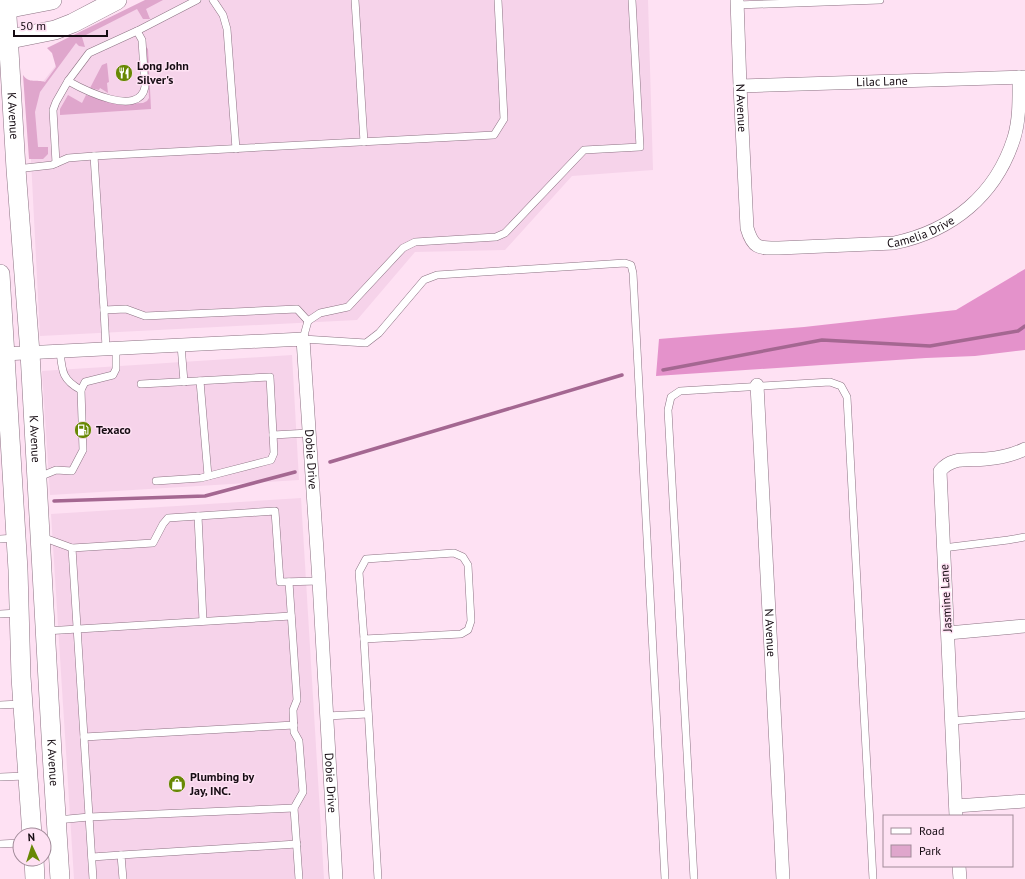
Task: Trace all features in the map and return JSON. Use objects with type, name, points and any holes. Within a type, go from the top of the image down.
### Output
[{"type":"main road","points":[[4,7],[52,0]]},
{"type":"main road","points":[[4,40],[55,30],[73,23],[117,0]]},
{"type":"main road","name":"K Avenue","points":[[4,7],[4,40],[16,169],[30,353],[60,879]]},
{"type":"main road","name":"K Avenue","points":[[0,274],[8,539],[20,613],[31,827]]},
{"type":"main road","points":[[8,539],[40,536]]},
{"type":"main road","points":[[24,704],[49,703]]},
{"type":"main road","points":[[34,867],[35,879]]},
{"type":"street","name":"N Avenue","points":[[737,2],[746,216]]},
{"type":"street","name":"Lilac Lane","points":[[740,86],[1022,77]]},
{"type":"street","name":"Camelia Drive","points":[[746,216],[747,228],[750,237],[754,244],[760,248],[894,243],[930,232],[955,218],[971,206],[990,185],[1004,162],[1014,137],[1019,109],[1022,77]]},
{"type":"street","points":[[2,354],[303,339]]},
{"type":"street","name":"Dobie Drive","points":[[303,339],[319,581],[336,879]]},
{"type":"street","name":"N Avenue","points":[[757,385],[783,879]]},
{"type":"street","name":"Jasmine Lane","points":[[956,811],[939,479],[940,471],[945,464],[962,460],[987,459],[1017,453],[1025,449]]},
{"type":"street","points":[[948,633],[1025,626]]},
{"type":"street","points":[[956,811],[1025,801]]},
{"type":"street","points":[[959,867],[960,879]]},
{"type":"lane","points":[[56,163],[53,110],[68,81],[89,53],[137,31],[197,0]]},
{"type":"lane","points":[[213,0],[223,15],[227,29],[236,149]]},
{"type":"lane","points":[[355,0],[364,142]]},
{"type":"lane","points":[[16,169],[52,165],[68,158],[94,156],[494,135],[504,119],[498,0]]},
{"type":"lane","points":[[632,0],[640,147],[584,150],[505,233],[496,237],[414,242],[403,248],[348,307],[320,313],[308,321],[303,339],[366,343],[378,333],[424,280],[437,275],[625,263],[631,265],[634,281],[665,879]]},
{"type":"lane","points":[[737,2],[880,0]]},
{"type":"lane","points":[[68,81],[87,91],[107,98],[133,100],[140,98],[144,87],[142,40],[137,31]]},
{"type":"lane","points":[[37,478],[56,470],[72,471],[83,450],[81,390],[85,382],[113,375],[116,369],[104,310],[94,156]]},
{"type":"lane","points":[[104,310],[126,309],[145,316],[297,309],[308,321]]},
{"type":"lane","points":[[181,345],[184,382]]},
{"type":"lane","points":[[60,351],[63,374],[71,385],[81,390]]},
{"type":"lane","points":[[141,384],[270,377],[274,453],[271,460],[201,478],[156,481]]},
{"type":"lane","points":[[200,381],[208,476]]},
{"type":"lane","points":[[694,879],[668,410],[671,397],[680,390],[830,382],[841,386],[847,397],[873,879]]},
{"type":"lane","points":[[273,435],[309,433]]},
{"type":"lane","points":[[40,536],[72,548],[153,543],[163,524],[168,518],[275,511],[280,582],[319,581]]},
{"type":"lane","points":[[198,516],[203,621]]},
{"type":"lane","points":[[943,548],[1025,537]]},
{"type":"lane","points":[[72,548],[93,879]]},
{"type":"lane","points":[[364,639],[461,634],[468,630],[471,621],[468,565],[463,557],[454,554],[366,559],[359,572],[378,879]]},
{"type":"lane","points":[[289,582],[297,700],[293,710],[294,732],[299,741],[302,792],[294,808],[299,879]]},
{"type":"lane","points":[[0,614],[20,613]]},
{"type":"lane","points":[[45,631],[291,616]]},
{"type":"lane","points":[[0,705],[24,704]]},
{"type":"lane","points":[[326,716],[368,714]]},
{"type":"lane","points":[[952,721],[1025,715]]},
{"type":"lane","points":[[84,737],[294,725]]},
{"type":"lane","points":[[0,778],[28,776]]},
{"type":"lane","points":[[56,820],[89,817],[294,808]]},
{"type":"lane","points":[[0,844],[12,843]]},
{"type":"lane","points":[[92,857],[296,844]]},
{"type":"lane","points":[[121,855],[123,879]]},
{"type":"shaded area","points":[[149,0],[648,0],[653,170],[572,176],[505,250],[415,252],[357,320],[40,336],[28,101],[77,38]]},
{"type":"shaded area","points":[[1025,269],[1025,350],[975,356],[656,376],[659,339],[804,327],[956,310]]},
{"type":"shaded area","points":[[292,355],[299,480],[50,495],[42,371]]},
{"type":"shaded area","points":[[301,498],[324,879],[74,879],[51,514]]},
{"type":"green space","points":[[145,0],[163,0],[146,9],[150,19],[143,19],[137,9],[82,37],[85,47],[79,46],[76,43],[40,92],[35,112],[38,147],[48,147],[48,154],[43,159],[29,159],[23,75],[25,78],[30,80],[45,82],[56,67],[52,53],[47,48]]},
{"type":"green space","points":[[146,47],[148,49],[151,109],[60,115],[60,109],[68,95],[82,103],[86,95],[116,104],[143,103],[147,101],[149,98]]},
{"type":"green space","points":[[107,63],[109,82],[107,83],[108,93],[100,88],[99,90],[90,88],[102,65]]},
{"type":"waterway","points":[[663,370],[822,340],[930,346],[1018,331],[1025,326]]},
{"type":"waterway","points":[[330,462],[622,375]]},
{"type":"waterway","points":[[54,501],[205,496],[295,472]]},
{"type":"place","name":"Long John Silver's","points":[[124,73]]},
{"type":"place","name":"Texaco","points":[[83,430]]},
{"type":"place","name":"Plumbing by Jay, INC.","points":[[177,784]]}]
